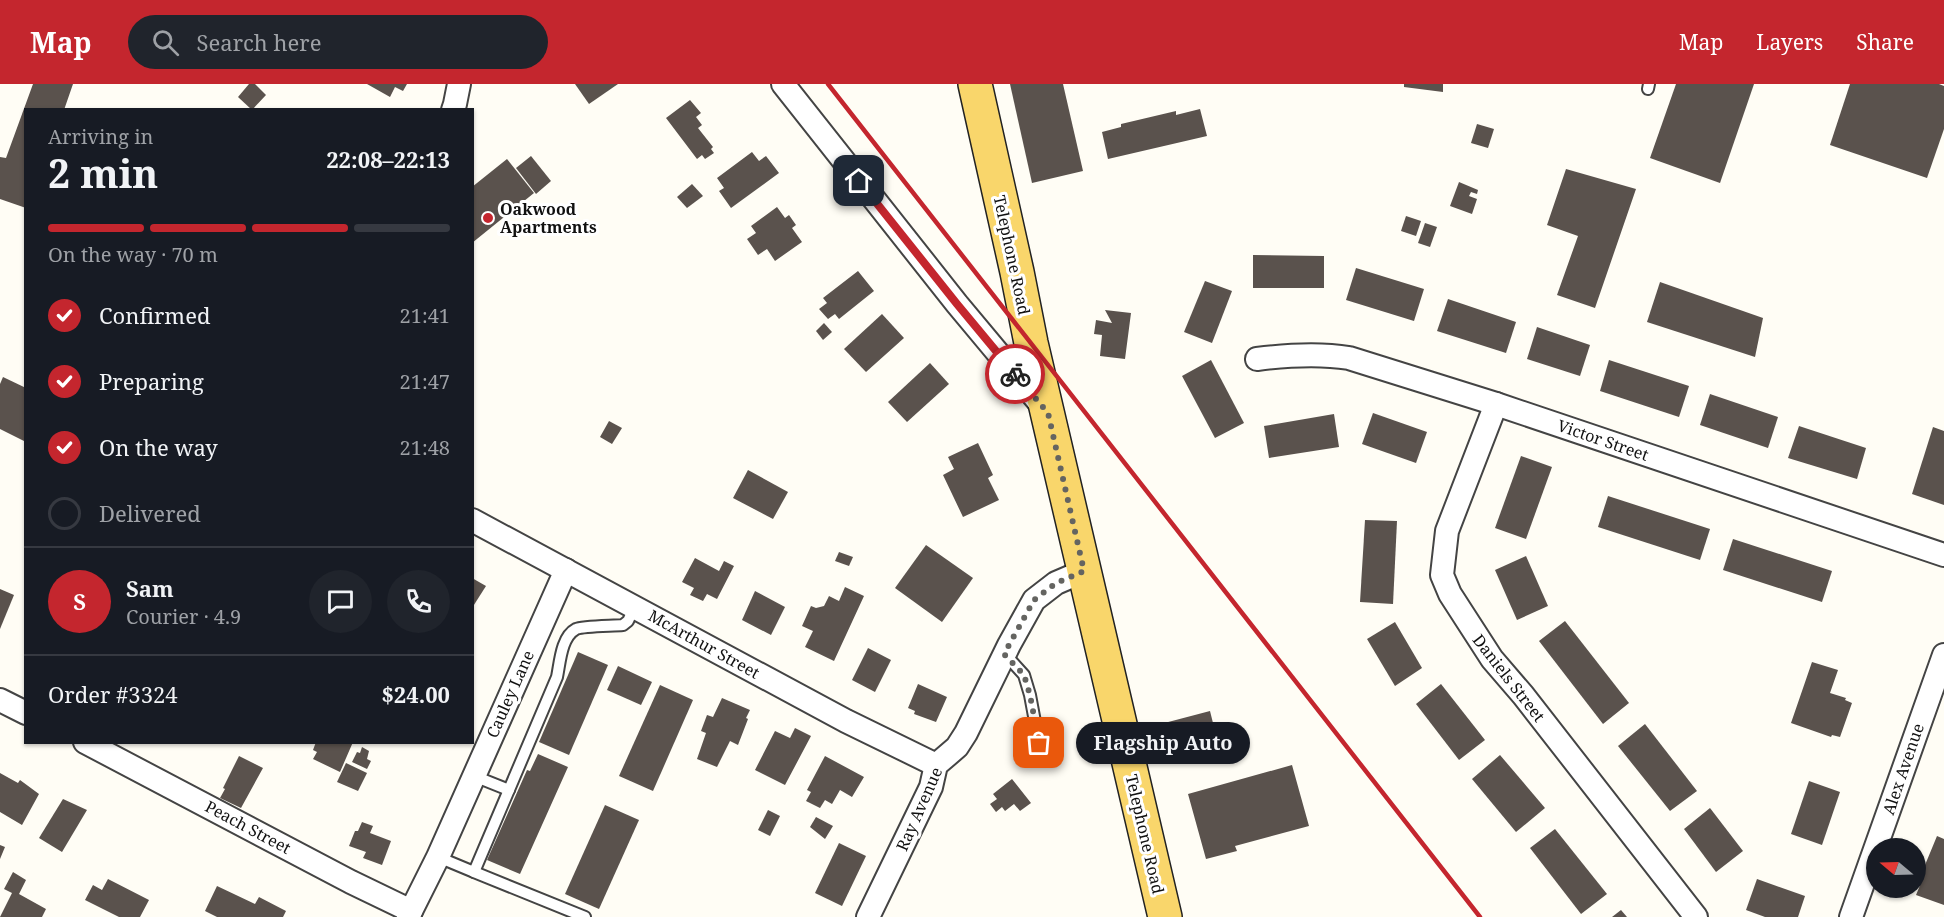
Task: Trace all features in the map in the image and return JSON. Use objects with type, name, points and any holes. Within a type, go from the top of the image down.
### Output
[{"type":"main road","name":"Telephone Road","points":[[975,84],[1017,272],[1030,343],[1165,917]]},
{"type":"street","points":[[454,108],[459,84]]},
{"type":"street","points":[[783,84],[957,304],[1048,413]]},
{"type":"street","name":"Victor Street","points":[[1257,359],[1277,356],[1328,355],[1349,358],[1944,555]]},
{"type":"street","name":"Daniels Street","points":[[1496,405],[1447,531],[1442,575],[1450,594],[1492,659],[1696,917]]},
{"type":"street","name":"McArthur Street","points":[[474,521],[846,721],[936,765]]},
{"type":"street","name":"Cauley Lane","points":[[410,914],[438,857],[566,570]]},
{"type":"street","name":"Ray Avenue","points":[[868,917],[931,787],[936,765],[957,747],[966,733],[1004,654],[1034,600],[1056,583],[1084,571]]},
{"type":"street","name":"Alex Avenue","points":[[1851,917],[1944,656]]},
{"type":"street","points":[[0,700],[24,712]]},
{"type":"street","name":"Peach Street","points":[[89,744],[410,914]]},
{"type":"lane","points":[[474,872],[557,677],[561,656],[570,635],[576,629],[623,625],[628,621],[635,606]]},
{"type":"lane","points":[[1004,654],[1024,675],[1039,743]]},
{"type":"lane","points":[[473,776],[509,790]]},
{"type":"lane","points":[[438,857],[585,917]]},
{"type":"building","points":[[33,84],[73,84],[65,108],[24,108]]},
{"type":"building","points":[[249,84],[255,84],[266,95],[254,108],[250,108],[238,97]]},
{"type":"building","points":[[367,84],[407,84],[403,91],[395,87],[390,97]]},
{"type":"building","points":[[575,84],[618,84],[589,104]]},
{"type":"building","points":[[1010,84],[1063,84],[1083,171],[1032,183]]},
{"type":"building","points":[[1404,84],[1443,84],[1443,92],[1404,87]]},
{"type":"building","points":[[1676,84],[1754,84],[1720,183],[1650,158]]},
{"type":"building","points":[[1850,84],[1939,84],[1944,86],[1944,129],[1927,178],[1830,145]]},
{"type":"building","points":[[690,100],[701,113],[696,117],[702,125],[698,128],[713,147],[711,149],[714,153],[705,159],[702,155],[697,159],[666,118]]},
{"type":"building","points":[[24,109],[24,207],[0,199],[0,157],[6,158]]},
{"type":"building","points":[[1200,109],[1207,136],[1108,159],[1102,132],[1121,127],[1121,124],[1176,111],[1176,115]]},
{"type":"building","points":[[1477,124],[1494,129],[1488,148],[1471,143]]},
{"type":"building","points":[[752,152],[759,161],[766,156],[779,173],[731,208],[719,191],[724,188],[717,178]]},
{"type":"building","points":[[531,156],[551,181],[536,194],[516,168]]},
{"type":"building","name":"Oakwood Apartments","points":[[507,159],[534,193],[474,241],[474,185]]},
{"type":"building","points":[[1566,169],[1636,189],[1595,308],[1557,295],[1578,236],[1547,225]]},
{"type":"building","points":[[1459,182],[1478,190],[1477,194],[1471,192],[1469,196],[1477,199],[1472,214],[1450,206]]},
{"type":"building","points":[[692,184],[703,196],[687,208],[677,197]]},
{"type":"building","points":[[777,207],[785,218],[789,215],[796,225],[792,228],[802,242],[775,261],[767,249],[758,255],[747,239],[756,233],[751,226]]},
{"type":"building","points":[[1406,216],[1421,221],[1416,236],[1401,231]]},
{"type":"building","points":[[1425,223],[1437,227],[1430,247],[1418,243]]},
{"type":"building","points":[[1253,255],[1324,256],[1324,288],[1253,288]]},
{"type":"building","points":[[1356,268],[1424,289],[1414,321],[1346,300]]},
{"type":"building","points":[[858,271],[874,291],[839,319],[835,314],[828,319],[819,309],[827,303],[823,298]]},
{"type":"building","points":[[1205,281],[1232,291],[1212,343],[1184,332]]},
{"type":"building","points":[[1660,282],[1763,318],[1755,357],[1647,322]]},
{"type":"building","points":[[1448,299],[1516,322],[1506,353],[1437,331]]},
{"type":"building","points":[[1105,310],[1131,313],[1125,359],[1100,356],[1102,335],[1094,334],[1096,320],[1112,323]]},
{"type":"building","points":[[882,314],[904,338],[866,372],[844,349]]},
{"type":"building","points":[[824,323],[832,332],[823,340],[816,331]]},
{"type":"building","points":[[1537,327],[1590,345],[1580,376],[1527,359]]},
{"type":"building","points":[[1211,360],[1244,423],[1215,438],[1182,376]]},
{"type":"building","points":[[1609,360],[1689,386],[1679,417],[1600,391]]},
{"type":"building","points":[[930,363],[949,384],[907,422],[888,402]]},
{"type":"building","points":[[3,377],[24,387],[24,441],[0,429],[0,384]]},
{"type":"building","points":[[1710,394],[1778,417],[1768,448],[1700,425]]},
{"type":"building","points":[[1373,413],[1427,432],[1416,463],[1362,444]]},
{"type":"building","points":[[1334,414],[1339,447],[1269,458],[1264,426]]},
{"type":"building","points":[[609,421],[622,428],[612,444],[600,437]]},
{"type":"building","points":[[1799,426],[1866,448],[1857,479],[1788,458]]},
{"type":"building","points":[[1933,427],[1944,431],[1944,505],[1912,494]]},
{"type":"building","points":[[978,443],[993,475],[988,478],[999,500],[963,517],[943,475],[954,469],[948,457]]},
{"type":"building","points":[[1521,456],[1552,467],[1526,539],[1495,528]]},
{"type":"building","points":[[748,470],[788,492],[773,519],[733,498]]},
{"type":"building","points":[[1608,496],[1710,529],[1700,560],[1598,527]]},
{"type":"building","points":[[1365,520],[1397,521],[1393,604],[1360,602]]},
{"type":"building","points":[[1733,539],[1832,571],[1822,602],[1723,570]]},
{"type":"building","points":[[926,545],[973,578],[942,622],[895,588]]},
{"type":"building","points":[[839,552],[853,557],[849,566],[835,561]]},
{"type":"building","points":[[1526,556],[1548,606],[1517,620],[1495,570]]},
{"type":"building","points":[[695,558],[719,571],[724,561],[734,566],[717,599],[707,594],[703,601],[690,595],[694,588],[682,582]]},
{"type":"building","points":[[474,579],[486,586],[474,605]]},
{"type":"building","points":[[845,587],[864,596],[834,661],[805,647],[813,631],[802,626],[811,606],[816,608],[824,606],[829,596],[839,601]]},
{"type":"building","points":[[0,589],[14,595],[0,629]]},
{"type":"building","points":[[755,591],[785,607],[771,635],[742,620]]},
{"type":"building","points":[[1565,621],[1629,703],[1603,724],[1539,641]]},
{"type":"building","points":[[1395,622],[1422,668],[1395,686],[1367,639]]},
{"type":"building","points":[[868,648],[891,660],[875,692],[852,680]]},
{"type":"building","points":[[578,652],[608,665],[569,755],[539,742]]},
{"type":"building","points":[[1812,662],[1838,670],[1830,693],[1846,698],[1845,700],[1852,703],[1840,737],[1832,735],[1831,737],[1791,723]]},
{"type":"building","points":[[618,666],[652,682],[641,705],[607,690]]},
{"type":"building","points":[[918,684],[947,697],[936,722],[914,714],[915,711],[908,708]]},
{"type":"building","points":[[1441,684],[1485,740],[1459,760],[1416,704]]},
{"type":"building","points":[[660,685],[693,700],[653,791],[619,776]]},
{"type":"building","points":[[722,698],[750,710],[738,745],[730,741],[717,767],[697,759],[706,733],[701,731],[707,715],[713,717]]},
{"type":"building","points":[[1210,711],[1215,731],[1158,746],[1153,726]]},
{"type":"building","points":[[1645,724],[1697,791],[1670,811],[1618,746]]},
{"type":"building","points":[[795,728],[811,736],[785,785],[755,770],[775,731],[790,738]]},
{"type":"building","points":[[315,744],[352,744],[340,772],[313,759],[317,752],[313,750]]},
{"type":"building","points":[[362,747],[369,751],[367,759],[371,761],[367,769],[352,762]]},
{"type":"building","points":[[538,754],[568,767],[520,874],[487,860],[527,770],[530,771]]},
{"type":"building","points":[[1500,755],[1545,808],[1516,832],[1472,779]]},
{"type":"building","points":[[239,756],[263,768],[241,808],[220,798]]},
{"type":"building","points":[[825,756],[864,777],[852,797],[840,790],[832,804],[825,800],[820,808],[806,801],[811,792],[807,790]]},
{"type":"building","points":[[346,763],[367,773],[358,791],[337,782]]},
{"type":"building","points":[[1292,765],[1309,826],[1235,846],[1237,851],[1206,859],[1188,794]]},
{"type":"building","points":[[0,773],[18,783],[20,780],[39,794],[22,825],[0,812]]},
{"type":"building","points":[[1012,779],[1031,803],[1020,811],[1014,804],[1005,811],[1002,807],[996,812],[990,804],[997,799],[993,794]]},
{"type":"building","points":[[1809,781],[1840,792],[1822,845],[1791,834]]},
{"type":"building","points":[[63,799],[87,810],[62,852],[39,838]]},
{"type":"building","points":[[605,805],[639,820],[599,909],[565,894]]},
{"type":"building","points":[[1710,808],[1743,851],[1716,872],[1684,829]]},
{"type":"building","points":[[768,810],[780,816],[770,836],[758,830]]},
{"type":"building","points":[[816,817],[833,826],[825,839],[810,827]]},
{"type":"building","points":[[362,822],[373,826],[370,833],[391,841],[382,865],[363,858],[366,852],[349,846],[355,831],[358,831]]},
{"type":"building","points":[[1555,829],[1607,894],[1581,914],[1530,848]]},
{"type":"building","points":[[1937,836],[1944,839],[1944,905],[1924,898],[1926,863]]},
{"type":"building","points":[[839,843],[866,856],[842,906],[815,893]]},
{"type":"building","points":[[0,845],[5,847],[0,859]]},
{"type":"building","points":[[13,872],[26,880],[19,894],[46,909],[42,917],[0,917],[12,893],[4,889]]},
{"type":"building","points":[[108,879],[149,900],[140,917],[119,917],[85,900],[93,885],[102,890]]},
{"type":"building","points":[[1757,879],[1805,896],[1798,917],[1765,917],[1746,910]]},
{"type":"building","points":[[217,886],[255,904],[259,897],[286,911],[283,917],[217,917],[205,911]]},
{"type":"building","points":[[1621,910],[1627,917],[1612,917]]},
{"type":"railway","points":[[828,84],[1480,917]]},
{"type":"way so far","points":[[1015,374],[1048,413],[1084,571],[1056,583],[1034,600],[1004,654],[1024,675],[1039,743]]},
{"type":"place","name":"Oakwood Apartments","points":[[488,218]]},
{"type":"place","name":"Flagship Auto","points":[[1039,743]]},
{"type":"route","points":[[859,181],[1015,374]]}]
